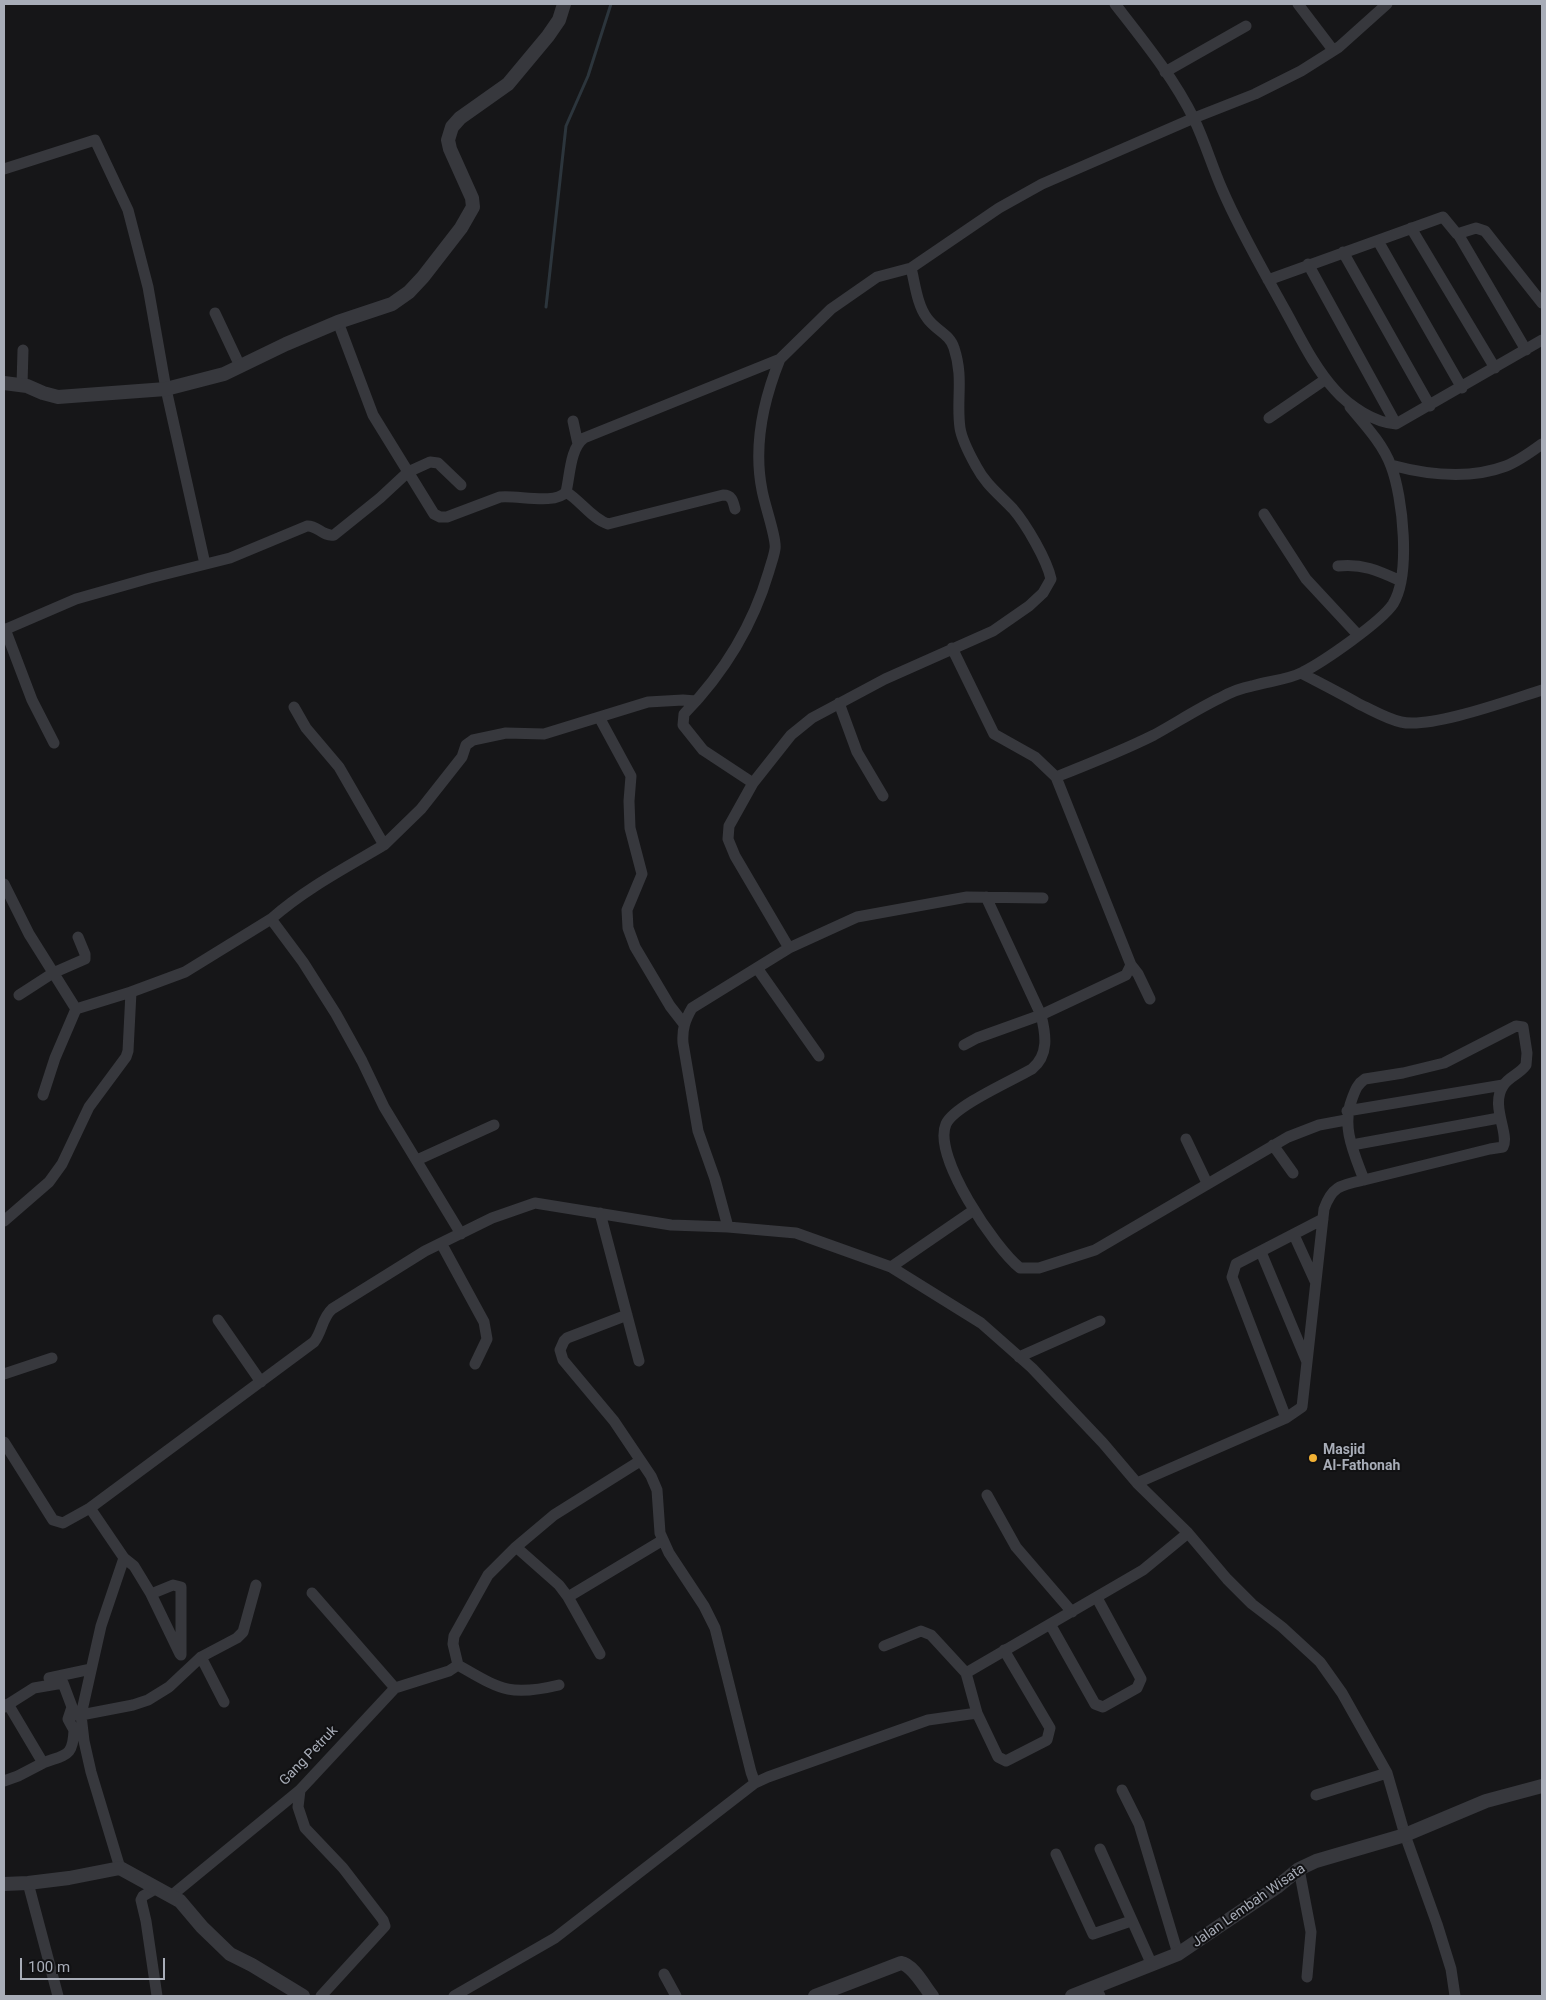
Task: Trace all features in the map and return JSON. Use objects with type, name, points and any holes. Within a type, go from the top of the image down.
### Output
[{"type":"street","points":[[4,382],[22,385],[43,394],[58,397],[166,389],[224,374],[286,344],[338,322],[392,304],[422,278],[461,228],[473,207],[472,198],[450,149],[448,140],[452,127],[460,118],[508,84],[548,36],[559,20],[564,4]]},
{"type":"street","points":[[1056,777],[1153,735],[1220,698],[1250,686],[1301,673],[1358,635],[1387,612],[1396,599],[1400,581],[1403,548],[1402,514],[1396,479],[1391,464],[1372,434],[1326,379],[1307,350],[1268,280],[1222,190],[1194,118],[1165,72],[1115,4]]},
{"type":"street","points":[[1298,4],[1334,50]]},
{"type":"street","points":[[578,444],[584,438],[780,359],[839,304],[877,277],[911,268],[1020,195],[1194,118],[1255,94],[1301,71],[1334,50],[1387,4]]},
{"type":"street","points":[[1165,72],[1246,26]]},
{"type":"street","points":[[4,169],[96,140],[128,210],[148,287],[166,389],[206,564]]},
{"type":"street","points":[[1268,280],[1308,264],[1443,218],[1458,234],[1526,350]]},
{"type":"street","points":[[1411,228],[1495,368]]},
{"type":"street","points":[[1458,234],[1476,228],[1482,229],[1542,302]]},
{"type":"street","points":[[1378,241],[1462,388]]},
{"type":"street","points":[[1343,252],[1430,406]]},
{"type":"street","points":[[1308,264],[1396,424]]},
{"type":"street","points":[[788,948],[735,856],[728,839],[729,826],[752,783],[800,727],[812,718],[885,678],[993,631],[1029,606],[1043,593],[1051,579],[1048,565],[1014,510],[986,483],[966,448],[960,428],[961,375],[958,360],[953,345],[944,332],[926,318],[921,308],[911,268]]},
{"type":"street","points":[[215,313],[240,366]]},
{"type":"street","points":[[338,322],[373,415],[434,514],[440,517],[446,517],[500,497],[517,496],[555,499],[566,492],[578,444],[573,421]]},
{"type":"street","points":[[1342,397],[1375,419],[1389,424],[1396,424],[1462,388],[1542,340]]},
{"type":"street","points":[[22,385],[23,350]]},
{"type":"street","points":[[752,783],[703,750],[683,725],[684,714],[727,661],[741,637],[761,598],[776,548],[761,488],[759,427],[770,383],[780,359]]},
{"type":"street","points":[[1269,418],[1326,379]]},
{"type":"street","points":[[1391,464],[1438,474],[1478,472],[1506,466],[1542,444]]},
{"type":"street","points":[[54,743],[32,700],[4,629],[76,599],[230,558],[310,525],[325,534],[334,535],[380,498],[408,472],[430,462],[436,462],[461,485]]},
{"type":"street","points":[[566,492],[577,498],[599,519],[608,524],[723,495],[732,499],[735,508]]},
{"type":"street","points":[[1264,514],[1306,579],[1358,635]]},
{"type":"street","points":[[1338,566],[1351,564],[1364,566],[1400,581]]},
{"type":"street","points":[[952,648],[994,734],[1035,757],[1056,777],[1131,965],[1138,974],[1150,999]]},
{"type":"street","points":[[1301,673],[1380,714],[1401,722],[1413,724],[1445,719],[1542,690]]},
{"type":"street","points":[[76,1009],[132,992],[185,972],[271,919],[286,906],[326,879],[384,845],[422,809],[462,757],[465,747],[471,741],[506,733],[544,734],[648,702],[696,701]]},
{"type":"street","points":[[838,703],[857,752],[883,796]]},
{"type":"street","points":[[294,708],[306,728],[339,767],[384,845]]},
{"type":"street","points":[[599,717],[631,776],[629,801],[630,828],[642,874],[627,910],[628,928],[635,947],[670,1006],[684,1024]]},
{"type":"street","points":[[4,884],[29,934],[76,1009]]},
{"type":"street","points":[[728,1227],[715,1179],[698,1131],[683,1043],[684,1024],[692,1008],[788,948],[857,917],[967,897],[1043,898]]},
{"type":"street","points":[[986,897],[1041,1015],[1045,1044],[1038,1064],[1032,1069],[958,1110],[946,1124],[943,1140],[946,1153],[974,1210],[998,1246],[1020,1268],[1039,1268],[1095,1250],[1288,1136],[1347,1116],[1503,1085],[1526,1066],[1527,1053],[1522,1026],[1516,1026],[1444,1063],[1403,1073],[1365,1079],[1356,1088],[1347,1116],[1352,1145],[1364,1180]]},
{"type":"street","points":[[271,919],[303,962],[336,1014],[384,1106],[461,1234]]},
{"type":"street","points":[[19,995],[53,973],[85,959],[85,954],[78,937]]},
{"type":"street","points":[[964,1046],[978,1038],[1041,1015],[1126,975],[1131,965]]},
{"type":"street","points":[[757,968],[819,1056]]},
{"type":"street","points":[[4,1222],[49,1182],[62,1164],[89,1107],[126,1057],[132,992]]},
{"type":"street","points":[[43,1095],[76,1009]]},
{"type":"street","points":[[1138,1483],[1286,1418],[1302,1407],[1324,1209],[1329,1196],[1333,1190],[1348,1183],[1503,1147],[1505,1141],[1499,1118],[1499,1096],[1503,1085]]},
{"type":"street","points":[[1352,1145],[1499,1118]]},
{"type":"street","points":[[417,1160],[494,1125]]},
{"type":"street","points":[[1186,1139],[1207,1183]]},
{"type":"street","points":[[1273,1145],[1293,1173]]},
{"type":"street","points":[[4,1442],[53,1520],[63,1523],[90,1508],[314,1342],[321,1331],[325,1317],[332,1309],[425,1251],[499,1215],[535,1203],[671,1225],[796,1232],[892,1267],[981,1323],[1019,1357],[1188,1533],[1227,1579],[1252,1604],[1282,1627],[1320,1662],[1342,1693],[1387,1773],[1404,1836],[1440,1933],[1451,1969],[1455,1996]]},
{"type":"street","points":[[892,1267],[974,1210]]},
{"type":"street","points":[[600,1213],[639,1361]]},
{"type":"street","points":[[1286,1418],[1232,1277],[1236,1264],[1323,1219]]},
{"type":"street","points":[[1294,1235],[1316,1283]]},
{"type":"street","points":[[441,1244],[484,1322],[487,1339],[475,1364]]},
{"type":"street","points":[[1261,1252],[1307,1363]]},
{"type":"street","points":[[627,1314],[567,1338],[560,1350],[563,1360],[614,1421],[651,1476],[657,1490],[660,1534],[669,1553],[704,1606],[715,1628],[755,1782]]},
{"type":"street","points":[[218,1320],[260,1382]]},
{"type":"street","points":[[1019,1357],[1100,1321]]},
{"type":"street","points":[[4,1374],[52,1358]]},
{"type":"street","points":[[559,1685],[516,1692],[492,1685],[458,1665],[453,1644],[457,1628],[484,1580],[516,1547],[554,1515],[640,1461]]},
{"type":"street","points":[[987,1494],[1016,1547],[1072,1612]]},
{"type":"street","points":[[90,1508],[124,1558],[134,1566],[151,1594],[187,1669]]},
{"type":"street","points":[[966,1673],[1143,1570],[1188,1533]]},
{"type":"street","points":[[568,1597],[663,1540]]},
{"type":"street","points":[[516,1547],[559,1585],[568,1597],[600,1654]]},
{"type":"street","points":[[4,1780],[18,1776],[71,1751],[78,1730],[101,1626],[124,1558]]},
{"type":"street","points":[[151,1594],[173,1585],[181,1587],[181,1655]]},
{"type":"street","points":[[70,1710],[76,1715],[81,1715],[133,1704],[148,1700],[169,1687],[201,1657],[237,1638],[243,1632],[256,1585]]},
{"type":"street","points":[[312,1593],[395,1688]]},
{"type":"street","points":[[1050,1624],[1095,1704],[1103,1707],[1137,1688],[1141,1679],[1097,1598]]},
{"type":"street","points":[[884,1646],[921,1631],[931,1635],[966,1673],[977,1713],[998,1757],[1002,1761],[1006,1761],[1047,1740],[1050,1728],[1004,1650]]},
{"type":"street","points":[[201,1657],[224,1702]]},
{"type":"street","name":"Gang Petruk","points":[[171,1896],[300,1790],[395,1688],[449,1671],[458,1665]]},
{"type":"street","points":[[5,1704],[25,1687],[44,1679],[91,1669]]},
{"type":"street","points":[[5,1704],[34,1688],[63,1683],[72,1707],[68,1719],[78,1730],[120,1868]]},
{"type":"street","points":[[5,1704],[43,1763]]},
{"type":"street","points":[[454,1996],[555,1938],[755,1782],[928,1720],[977,1713]]},
{"type":"street","points":[[1316,1795],[1387,1773]]},
{"type":"street","name":"Jalan Lembah Wisata","points":[[1072,1996],[1098,1991],[1178,1954],[1277,1887],[1299,1869],[1331,1855],[1404,1836],[1486,1801],[1542,1786]]},
{"type":"street","points":[[300,1790],[298,1807],[305,1828],[343,1868],[383,1920],[385,1926],[321,1996]]},
{"type":"street","points":[[1122,1790],[1140,1824],[1178,1954]]},
{"type":"street","points":[[1100,1850],[1152,1965]]},
{"type":"street","points":[[1056,1854],[1093,1934],[1131,1921]]},
{"type":"street","points":[[4,1884],[28,1884],[120,1868],[180,1901],[202,1927],[230,1954],[304,1996]]},
{"type":"street","points":[[1299,1869],[1311,1932],[1307,1977]]},
{"type":"street","points":[[28,1884],[58,1996]]},
{"type":"street","points":[[157,1888],[143,1896],[140,1900],[146,1921],[157,1996]]},
{"type":"street","points":[[815,1996],[901,1963],[914,1971],[932,1996]]},
{"type":"street","points":[[664,1974],[676,1996]]},
{"type":"waterway","points":[[546,307],[566,126],[588,76],[611,4]]},
{"type":"place","name":"Masjid Al-Fathonah","points":[[1313,1458]]}]
